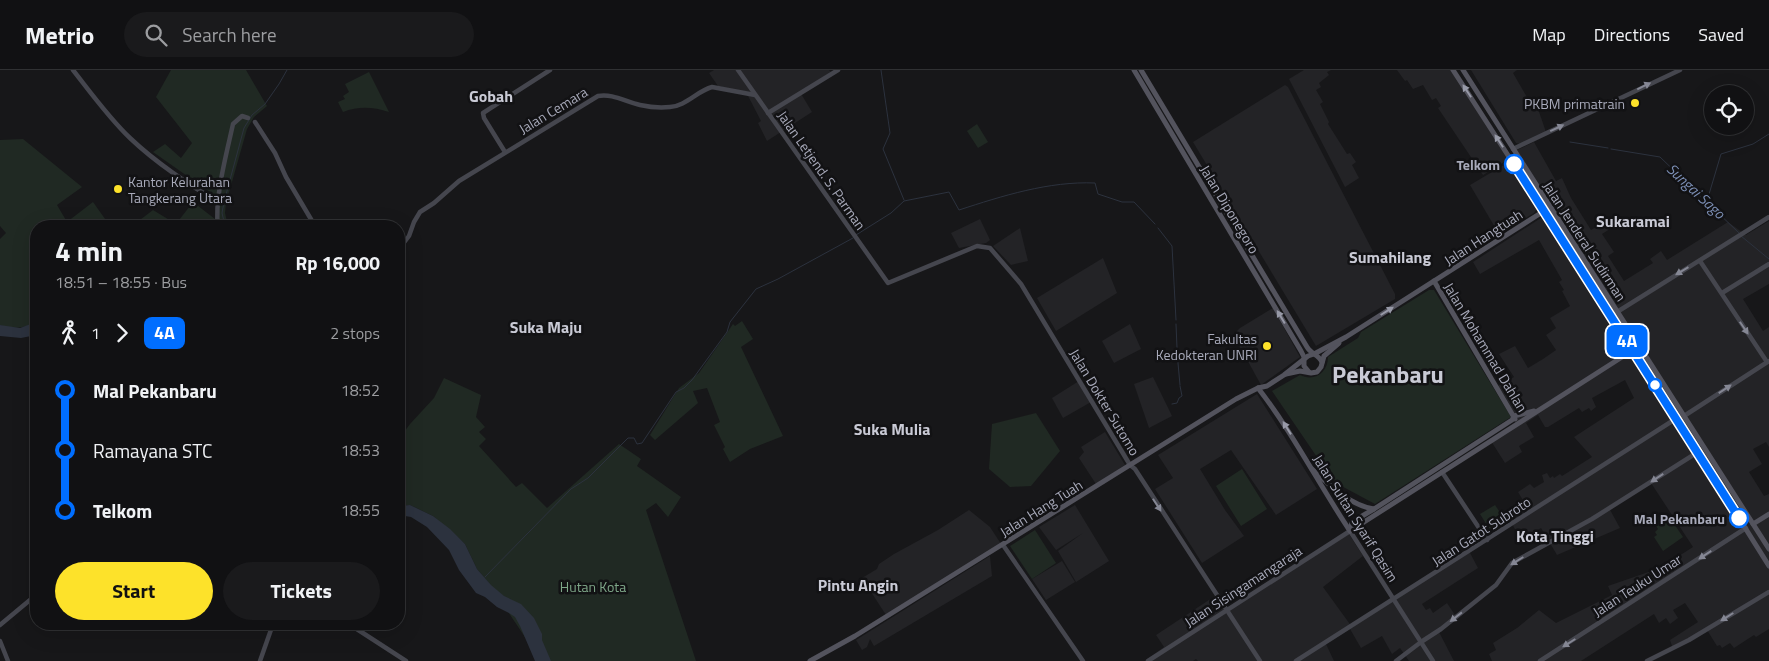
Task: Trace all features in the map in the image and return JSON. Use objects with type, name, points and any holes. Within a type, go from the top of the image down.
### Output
[{"type":"main road","name":"Jalan Diponegoro","points":[[1134,70],[1304,359]]},
{"type":"main road","name":"Jalan Diponegoro","points":[[1141,70],[1307,347],[1314,354]]},
{"type":"main road","name":"Jalan Jenderal Sudirman","points":[[1453,70],[1634,350],[1769,566]]},
{"type":"main road","name":"Jalan Jenderal Sudirman","points":[[1463,70],[1769,549]]},
{"type":"main road","points":[[1480,111],[1487,107]]},
{"type":"main road","name":"Jalan Hangtuah","points":[[1434,281],[1544,211]]},
{"type":"main road","points":[[1346,337],[1328,353],[1318,371],[1315,373],[1309,372],[1304,366],[1304,359],[1308,356],[1346,337],[1434,281]]},
{"type":"main road","name":"Jalan Mohammad Dahlan","points":[[1434,281],[1518,424]]},
{"type":"main road","name":"Jalan Sisingamangaraja","points":[[1350,531],[1634,350]]},
{"type":"main road","points":[[1314,354],[1322,362]]},
{"type":"main road","name":"Jalan Hang Tuah","points":[[810,661],[855,636],[1003,545],[1236,399],[1258,388],[1267,386],[1284,376],[1304,359]]},
{"type":"main road","name":"Jalan Hang Tuah","points":[[1284,376],[1300,371],[1309,372]]},
{"type":"main road","name":"Jalan Sultan Syarif Qasim","points":[[1258,388],[1280,416],[1328,499],[1350,531]]},
{"type":"main road","name":"Jalan Sisingamangaraja","points":[[1350,531],[1352,522],[1512,420],[1514,416],[1540,410]]},
{"type":"main road","points":[[1312,469],[1332,488],[1364,506],[1374,508]]},
{"type":"main road","points":[[1430,472],[1442,472]]},
{"type":"main road","points":[[1747,530],[1769,514]]},
{"type":"main road","points":[[1740,520],[1747,520],[1748,515]]},
{"type":"street","points":[[73,70],[115,123],[131,139],[203,193],[219,202]]},
{"type":"street","points":[[505,152],[484,118],[483,113],[550,70]]},
{"type":"street","name":"Jalan Letjend. S. Parman","points":[[738,70],[888,283]]},
{"type":"street","points":[[768,113],[838,70]]},
{"type":"street","points":[[1513,149],[1680,70]]},
{"type":"street","name":"Jalan Cemara","points":[[405,241],[420,212],[434,203],[459,181],[601,96],[609,96],[641,105],[665,107],[677,106],[706,88],[712,87],[755,96]]},
{"type":"street","points":[[217,220],[233,124],[242,116],[248,118]]},
{"type":"street","points":[[255,122],[276,153],[286,177],[311,220]]},
{"type":"street","points":[[1617,312],[1769,218]]},
{"type":"street","name":"Jalan Dokter Sutomo","points":[[888,283],[972,247],[982,246],[990,248],[1021,284],[1130,465],[1135,469],[1260,661]]},
{"type":"street","points":[[1684,416],[1768,361],[1700,260]]},
{"type":"street","points":[[1722,294],[1769,264]]},
{"type":"street","name":"Jalan Gatot Subroto","points":[[1296,661],[1677,418]]},
{"type":"street","points":[[1396,661],[1441,629],[1496,585],[1512,564],[1592,519],[1698,452]]},
{"type":"street","points":[[1442,472],[1488,540]]},
{"type":"street","name":"Jalan Teuku Umar","points":[[1540,661],[1747,530]]},
{"type":"street","name":"Jalan Sultan Syarif Qasim","points":[[1350,531],[1433,661]]},
{"type":"street","name":"Jalan Sisingamangaraja","points":[[1148,661],[1350,531]]},
{"type":"street","points":[[1003,545],[1084,661]]},
{"type":"street","points":[[1647,661],[1689,640],[1769,592]]},
{"type":"street","points":[[0,626],[30,600]]},
{"type":"street","points":[[260,661],[271,630]]},
{"type":"street","points":[[358,630],[406,661]]},
{"type":"street","points":[[0,641],[8,661]]},
{"type":"shaded area","points":[[714,70],[829,70],[831,72],[800,92],[812,112],[767,141],[758,123],[761,121],[746,92],[718,86],[709,73]]},
{"type":"shaded area","points":[[1304,70],[1331,70],[1327,72],[1329,75],[1319,83],[1321,87],[1316,90],[1323,102],[1320,104],[1329,122],[1328,124],[1347,154],[1350,153],[1356,162],[1352,165],[1359,178],[1345,187],[1289,79]]},
{"type":"shaded area","points":[[1397,70],[1454,70],[1509,159],[1483,175],[1438,108],[1441,106],[1436,98],[1432,100],[1423,85],[1413,89]]},
{"type":"shaded area","points":[[1471,70],[1517,70],[1513,73],[1528,99],[1536,103],[1546,132],[1520,144],[1516,143]]},
{"type":"shaded area","points":[[1285,85],[1288,87],[1395,294],[1395,299],[1316,346],[1193,142]]},
{"type":"shaded area","points":[[1534,142],[1556,181],[1562,178],[1571,198],[1591,230],[1608,220],[1613,227],[1602,234],[1614,252],[1608,256],[1624,281],[1653,263],[1650,259],[1661,251],[1667,260],[1728,222],[1746,235],[1769,221],[1769,284],[1743,299],[1763,331],[1769,327],[1769,447],[1766,442],[1753,449],[1762,464],[1749,472],[1764,496],[1769,494],[1769,629],[1756,637],[1754,635],[1734,648],[1730,643],[1722,648],[1720,645],[1717,646],[1707,630],[1673,649],[1670,640],[1698,622],[1685,603],[1673,610],[1678,618],[1670,624],[1666,618],[1659,623],[1654,614],[1581,661],[1492,661],[1489,654],[1496,650],[1493,643],[1517,628],[1539,610],[1556,623],[1612,595],[1608,586],[1660,568],[1693,547],[1651,483],[1609,508],[1620,528],[1557,555],[1541,528],[1521,540],[1506,513],[1524,502],[1518,492],[1530,484],[1534,488],[1544,482],[1542,475],[1547,473],[1550,478],[1560,474],[1562,476],[1592,457],[1574,437],[1634,398],[1625,380],[1592,398],[1596,407],[1591,411],[1589,408],[1582,412],[1579,408],[1548,427],[1545,427],[1538,415],[1526,423],[1534,437],[1519,446],[1522,452],[1505,463],[1491,441],[1518,424],[1496,387],[1514,377],[1499,354],[1515,346],[1528,368],[1543,359],[1556,350],[1546,335],[1556,328],[1550,318],[1570,306],[1559,282],[1562,280],[1539,240],[1480,274],[1473,262],[1550,212],[1513,152]]},
{"type":"shaded area","points":[[1509,162],[1537,206],[1534,213],[1499,234],[1470,185]]},
{"type":"shaded area","points":[[980,219],[990,240],[986,243],[959,248],[951,233]]},
{"type":"shaded area","points":[[1020,228],[1028,261],[1011,265],[993,246]]},
{"type":"shaded area","points":[[1103,258],[1117,293],[1056,331],[1037,298]]},
{"type":"shaded area","name":"Fakultas Kedokteran UNRI","points":[[1273,308],[1300,357],[1261,385],[1234,336],[1240,328]]},
{"type":"shaded area","points":[[1130,324],[1141,349],[1114,363],[1102,341]]},
{"type":"shaded area","points":[[1153,377],[1172,416],[1149,428],[1134,384]]},
{"type":"shaded area","points":[[1079,381],[1091,402],[1063,418],[1052,398]]},
{"type":"shaded area","points":[[1257,394],[1317,489],[1276,515],[1231,450],[1200,469],[1225,510],[1244,536],[1202,563],[1155,489],[1173,478],[1158,455]]},
{"type":"shaded area","points":[[1105,432],[1125,465],[1096,484],[1079,458],[1084,452],[1081,447]]},
{"type":"shaded area","points":[[1075,505],[1109,561],[1076,582],[1058,551],[1083,533],[1056,550],[1039,527]]},
{"type":"shaded area","points":[[969,510],[990,527],[1001,544],[886,615],[862,578],[877,569],[879,564],[894,554],[938,530]]},
{"type":"shaded area","points":[[1349,534],[1363,556],[1323,587],[1352,627],[1469,551],[1478,568],[1422,604],[1426,610],[1430,608],[1433,613],[1447,603],[1457,618],[1439,632],[1454,661],[1409,661],[1400,648],[1392,654],[1382,636],[1361,648],[1350,629],[1326,644],[1334,661],[1198,661],[1196,659],[1193,661],[1153,661],[1150,657],[1164,647],[1156,635],[1215,596],[1226,612]]},
{"type":"shaded area","points":[[990,556],[992,576],[874,646],[870,639],[867,647],[862,650],[856,640]]},
{"type":"shaded area","points":[[1062,561],[1075,582],[1046,600],[1032,579]]},
{"type":"green space","points":[[171,70],[246,70],[267,106],[254,117],[247,129],[226,203],[227,220],[179,220],[193,202],[215,219],[217,197],[153,152],[165,144],[181,158],[192,143],[156,97]]},
{"type":"green space","points":[[369,72],[389,112],[366,108],[343,112],[338,102],[345,99],[343,96],[349,92],[345,84]]},
{"type":"green space","points":[[977,124],[988,142],[978,148],[967,131]]},
{"type":"green space","points":[[23,139],[82,187],[57,205],[66,220],[30,220],[30,325],[14,328],[0,325],[0,239],[6,233],[0,226],[0,140]]},
{"type":"green space","points":[[93,202],[106,220],[70,220]]},
{"type":"green space","points":[[153,210],[169,220],[140,220]]},
{"type":"green space","points":[[1429,290],[1434,290],[1511,417],[1375,504],[1334,482],[1272,391],[1300,375],[1315,377],[1319,375],[1326,368],[1328,357],[1358,338],[1361,332]]},
{"type":"green space","points":[[742,321],[753,339],[741,347],[783,436],[750,449],[730,462],[714,425],[720,422],[707,388],[693,391],[698,403],[655,440],[650,435],[679,388],[699,373],[733,324],[735,326]]},
{"type":"green space","name":"Hutan Kota","points":[[444,378],[481,395],[476,417],[485,427],[479,432],[486,439],[479,446],[516,487],[522,483],[547,508],[619,444],[641,459],[637,466],[681,497],[668,517],[656,503],[646,510],[696,661],[541,661],[488,582],[477,569],[465,544],[433,516],[410,505],[405,505],[405,431],[434,398]]},
{"type":"green space","points":[[1036,413],[1060,451],[1031,486],[1010,487],[989,469],[992,424]]},
{"type":"green space","points":[[1242,469],[1267,509],[1241,526],[1216,486]]},
{"type":"green space","points":[[1495,505],[1505,520],[1490,530],[1480,514]]},
{"type":"green space","points":[[1660,516],[1664,522],[1670,518],[1683,537],[1663,551],[1654,537],[1657,535],[1655,532],[1658,529],[1653,521]]},
{"type":"green space","points":[[1035,530],[1056,563],[1032,579],[1010,546]]},
{"type":"water","points":[[30,324],[30,336],[21,338],[0,336],[0,325],[20,328]]},
{"type":"water","points":[[405,505],[410,505],[433,516],[465,544],[477,569],[491,585],[504,596],[521,604],[534,618],[542,634],[542,640],[551,661],[535,661],[515,617],[476,593],[459,570],[449,550],[427,527],[411,517],[405,516]]},
{"type":"waterway","points":[[224,220],[222,213],[224,202],[244,128],[252,115],[265,104],[287,70]]},
{"type":"waterway","points":[[881,70],[890,133],[883,149],[904,200]]},
{"type":"waterway","points":[[1707,201],[1721,154],[1753,144],[1769,134]]},
{"type":"waterway","name":"Sungai Sago","points":[[1570,142],[1608,148]]},
{"type":"waterway","name":"Sungai Sago","points":[[1611,149],[1660,157],[1739,233]]},
{"type":"waterway","points":[[856,235],[891,213],[904,201],[949,192],[959,210],[1026,190],[1078,183],[1095,183],[1098,194],[1122,202],[1134,202],[1155,224]]},
{"type":"waterway","points":[[1158,228],[1172,246],[1176,320]]},
{"type":"waterway","name":"Sungai Sago","points":[[1741,236],[1769,259]]},
{"type":"waterway","points":[[485,577],[571,489],[588,478],[628,438],[634,438],[637,444],[642,443],[676,392],[684,388],[692,380],[727,332],[730,322],[756,289],[853,238]]},
{"type":"waterway","points":[[1176,324],[1177,348]]},
{"type":"waterway","points":[[1177,352],[1180,385]]},
{"type":"waterway","points":[[1172,404],[1177,403],[1182,396],[1180,386]]},
{"type":"bus line","name":"4A","points":[[1514,164],[1638,356],[1739,518]]},
{"type":"place","name":"PKBM primatrain","points":[[1635,103]]},
{"type":"place","name":"Telkom","points":[[1514,164]]},
{"type":"place","name":"Kantor Kelurahan Tangkerang Utara","points":[[118,189]]},
{"type":"place","name":"Fakultas Kedokteran UNRI","points":[[1267,346]]},
{"type":"place","name":"Mal Pekanbaru","points":[[1739,518]]},
{"type":"district","name":"Gobah","points":[[491,96]]},
{"type":"district","name":"Sukaramai","points":[[1633,221]]},
{"type":"district","name":"Sumahilang","points":[[1390,257]]},
{"type":"district","name":"Suka Maju","points":[[546,327]]},
{"type":"district","name":"Pekanbaru","points":[[1388,374]]},
{"type":"district","name":"Suka Mulia","points":[[892,429]]},
{"type":"district","name":"Kota Tinggi","points":[[1555,536]]},
{"type":"district","name":"Pintu Angin","points":[[858,585]]}]
